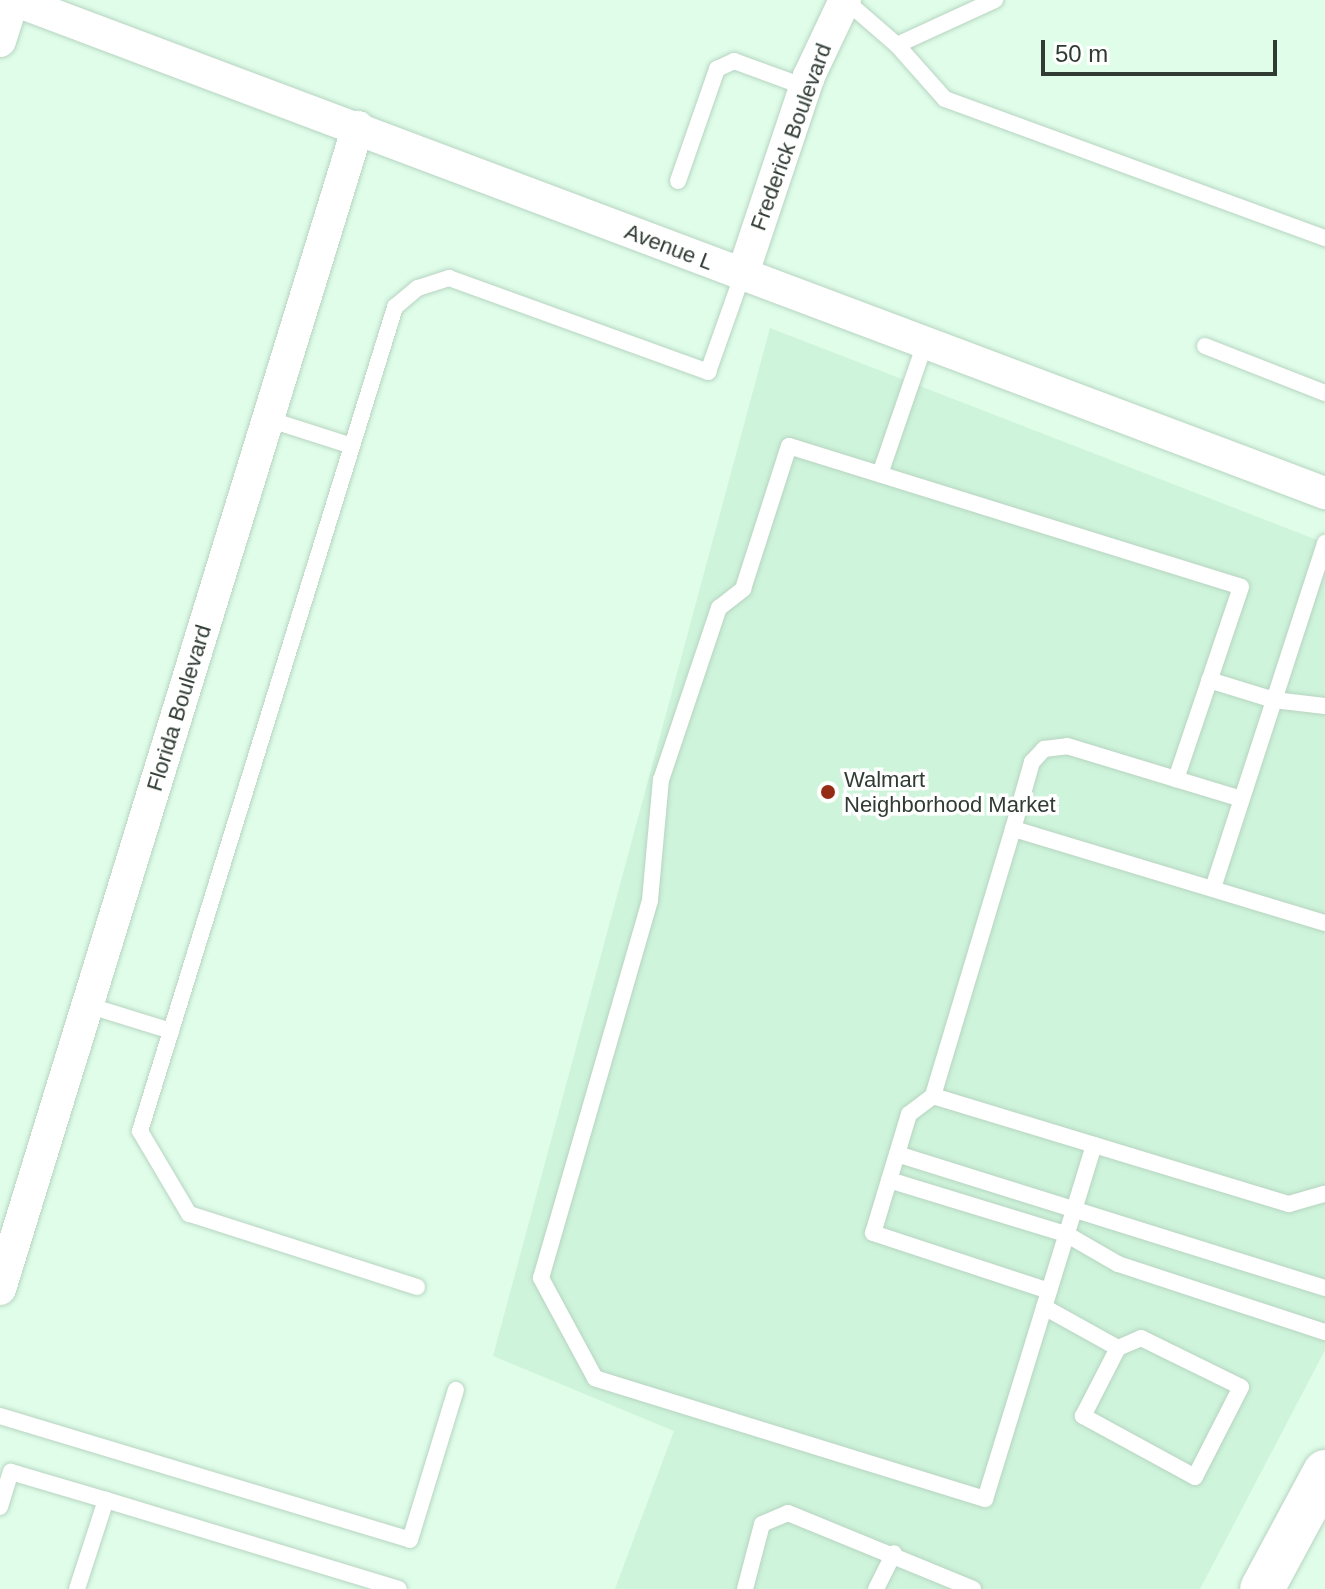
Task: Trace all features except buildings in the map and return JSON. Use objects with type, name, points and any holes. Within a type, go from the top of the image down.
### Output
[{"type":"main road","points":[[1262,1589],[1325,1472]]},
{"type":"street","points":[[0,41],[13,0]]},
{"type":"street","name":"Avenue L","points":[[13,0],[358,127],[742,276],[1325,493]]},
{"type":"street","name":"Frederick Boulevard","points":[[742,276],[805,87],[845,0]]},
{"type":"street","name":"Florida Boulevard","points":[[0,1289],[9,1224],[87,1005],[358,127]]},
{"type":"lane","points":[[845,0],[897,45],[945,99],[1325,238]]},
{"type":"lane","points":[[897,45],[995,0]]},
{"type":"lane","points":[[678,181],[717,69],[734,61],[805,87]]},
{"type":"lane","points":[[417,1287],[189,1214],[140,1131],[395,307],[418,288],[449,278],[708,372],[742,276]]},
{"type":"lane","points":[[880,474],[925,343]]},
{"type":"lane","points":[[1205,346],[1325,393]]},
{"type":"lane","points":[[268,419],[352,446]]},
{"type":"lane","points":[[1094,1145],[985,1499],[595,1378],[541,1278],[650,900],[661,780],[719,608],[743,589],[789,446],[1241,587],[1176,779]]},
{"type":"lane","points":[[1213,888],[1325,543]]},
{"type":"lane","points":[[1209,680],[1274,700],[1325,706]]},
{"type":"lane","points":[[1118,1348],[1046,1299],[873,1233],[909,1114],[933,1096],[1032,762],[1044,749],[1067,746],[1241,799]]},
{"type":"lane","points":[[1013,829],[1325,923]]},
{"type":"lane","points":[[87,1005],[171,1031]]},
{"type":"lane","points":[[933,1096],[1289,1204],[1325,1194]]},
{"type":"lane","points":[[897,1154],[1325,1288]]},
{"type":"lane","points":[[889,1180],[1066,1234],[1118,1264],[1325,1332]]},
{"type":"lane","points":[[1141,1338],[1241,1387],[1195,1477],[1083,1416],[1118,1348],[1141,1338]]},
{"type":"lane","points":[[0,1416],[410,1540],[456,1390]]},
{"type":"lane","points":[[1,1498],[11,1472],[399,1589]]},
{"type":"lane","points":[[77,1589],[106,1500]]},
{"type":"lane","points":[[745,1589],[762,1524],[774,1516],[806,1516],[973,1589]]},
{"type":"lane","points":[[876,1589],[894,1553]]},
{"type":"shaded area","points":[[770,328],[1325,543],[1325,1350],[1200,1589],[615,1589],[674,1431],[493,1356]]},
{"type":"place","name":"Walmart Neighborhood Market","points":[[828,792]]}]
